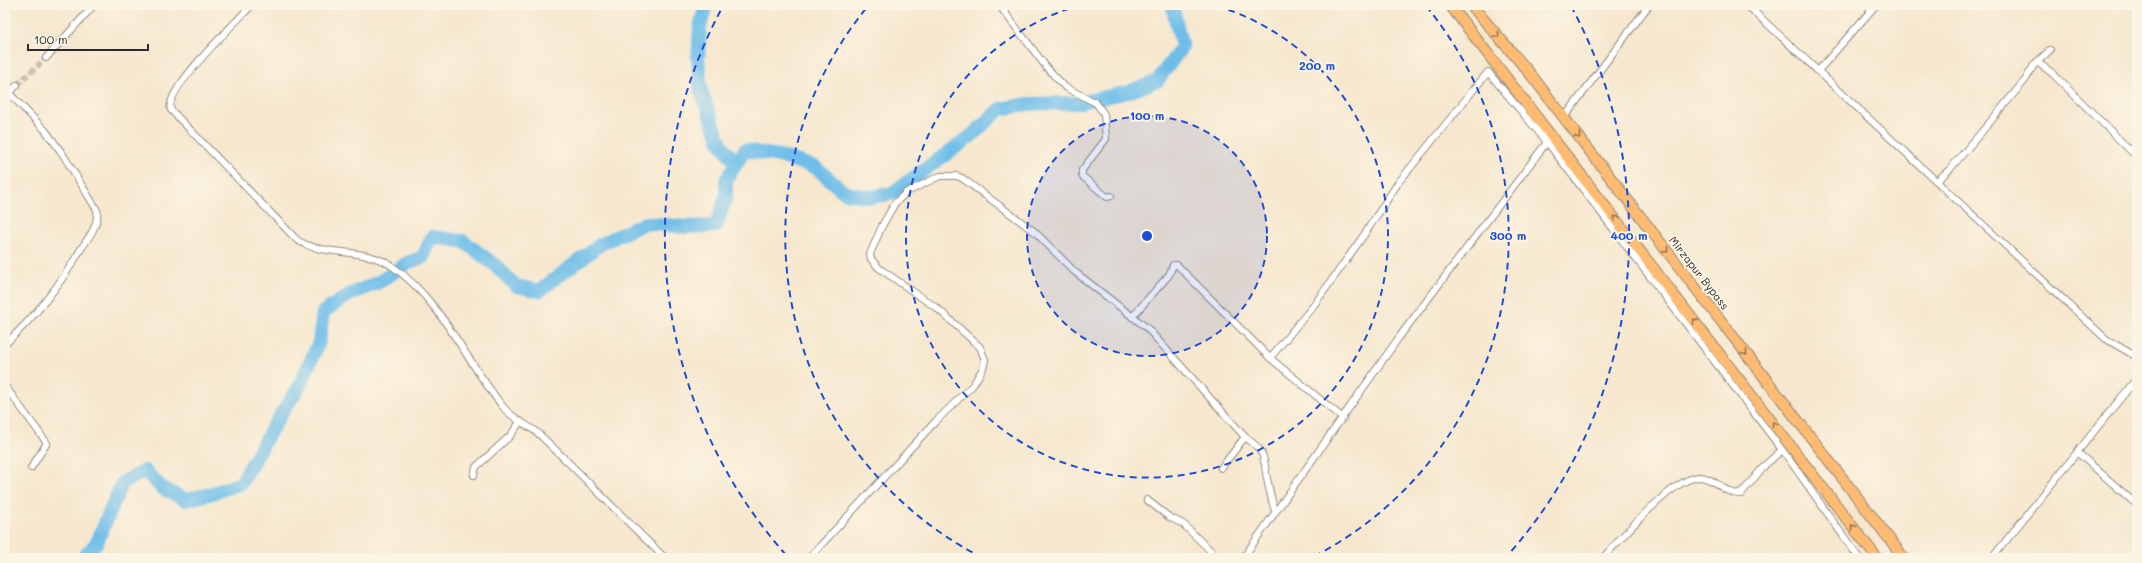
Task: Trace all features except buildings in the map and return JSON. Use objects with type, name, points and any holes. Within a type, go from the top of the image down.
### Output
[{"type":"highway","points":[[1450,5],[1877,558]]},
{"type":"highway","name":"Mirzapur Bypass","points":[[1471,5],[1528,71],[1904,558]]},
{"type":"street","points":[[46,58],[94,5]]},
{"type":"street","points":[[252,5],[184,78],[171,99],[171,110],[297,240],[309,246],[346,251],[377,259],[392,266],[401,274],[423,294],[504,407],[520,422],[538,434],[665,558]]},
{"type":"street","points":[[999,5],[1047,68],[1066,87],[1096,103],[1104,114],[1106,139],[1082,170],[1082,176],[1107,197],[1111,196]]},
{"type":"street","points":[[1564,118],[1649,5]]},
{"type":"street","points":[[1747,5],[2106,339],[2137,357]]},
{"type":"street","points":[[1818,71],[1876,5]]},
{"type":"street","points":[[1937,181],[1950,169],[1990,122],[2037,62],[2050,50]]},
{"type":"street","points":[[2037,62],[2052,73],[2137,157]]},
{"type":"street","points":[[1270,358],[1314,305],[1364,236],[1398,183],[1488,72],[1547,142],[1782,450],[1859,558]]},
{"type":"street","points":[[5,344],[30,320],[61,282],[95,227],[98,216],[97,210],[62,153],[45,130],[6,94],[17,85]]},
{"type":"street","points":[[1243,558],[1400,336],[1547,142]]},
{"type":"street","points":[[809,558],[935,422],[973,385],[983,368],[985,360],[980,347],[938,309],[879,268],[871,259],[872,248],[890,212],[907,192],[940,176],[956,176],[962,178],[1035,232],[1074,272],[1147,328],[1245,437],[1257,447],[1265,459],[1267,482],[1275,511]]},
{"type":"street","points":[[1132,317],[1169,275],[1175,265],[1183,271],[1270,358],[1342,418]]},
{"type":"street","points":[[1992,558],[2137,378]]},
{"type":"street","points":[[5,386],[47,443],[31,468]]},
{"type":"street","points":[[474,475],[476,466],[510,436],[520,422]]},
{"type":"street","points":[[1221,468],[1245,437]]},
{"type":"street","points":[[1603,558],[1639,520],[1676,487],[1692,478],[1706,478],[1730,492],[1741,494],[1765,465],[1782,450]]},
{"type":"street","points":[[2077,452],[2137,505]]},
{"type":"street","points":[[1147,500],[1164,514],[1183,524],[1218,558]]},
{"type":"waterway","points":[[706,5],[700,27],[698,58],[701,91],[721,144],[736,163]]},
{"type":"waterway","points":[[83,558],[97,542],[122,483],[145,471],[162,488],[186,500],[213,493],[241,483],[274,425],[299,387],[319,342],[323,312],[349,295],[381,281],[407,263],[423,257],[432,237],[463,241],[495,265],[516,286],[539,291],[601,244],[645,223],[686,227],[716,226],[726,197],[726,180],[745,150],[779,156],[815,167],[845,193],[870,197],[891,194],[971,136],[1000,109],[1028,104],[1077,103],[1128,92],[1157,81],[1182,47],[1172,5]]},
{"type":"tunnel","points":[[17,85],[46,58]]}]
